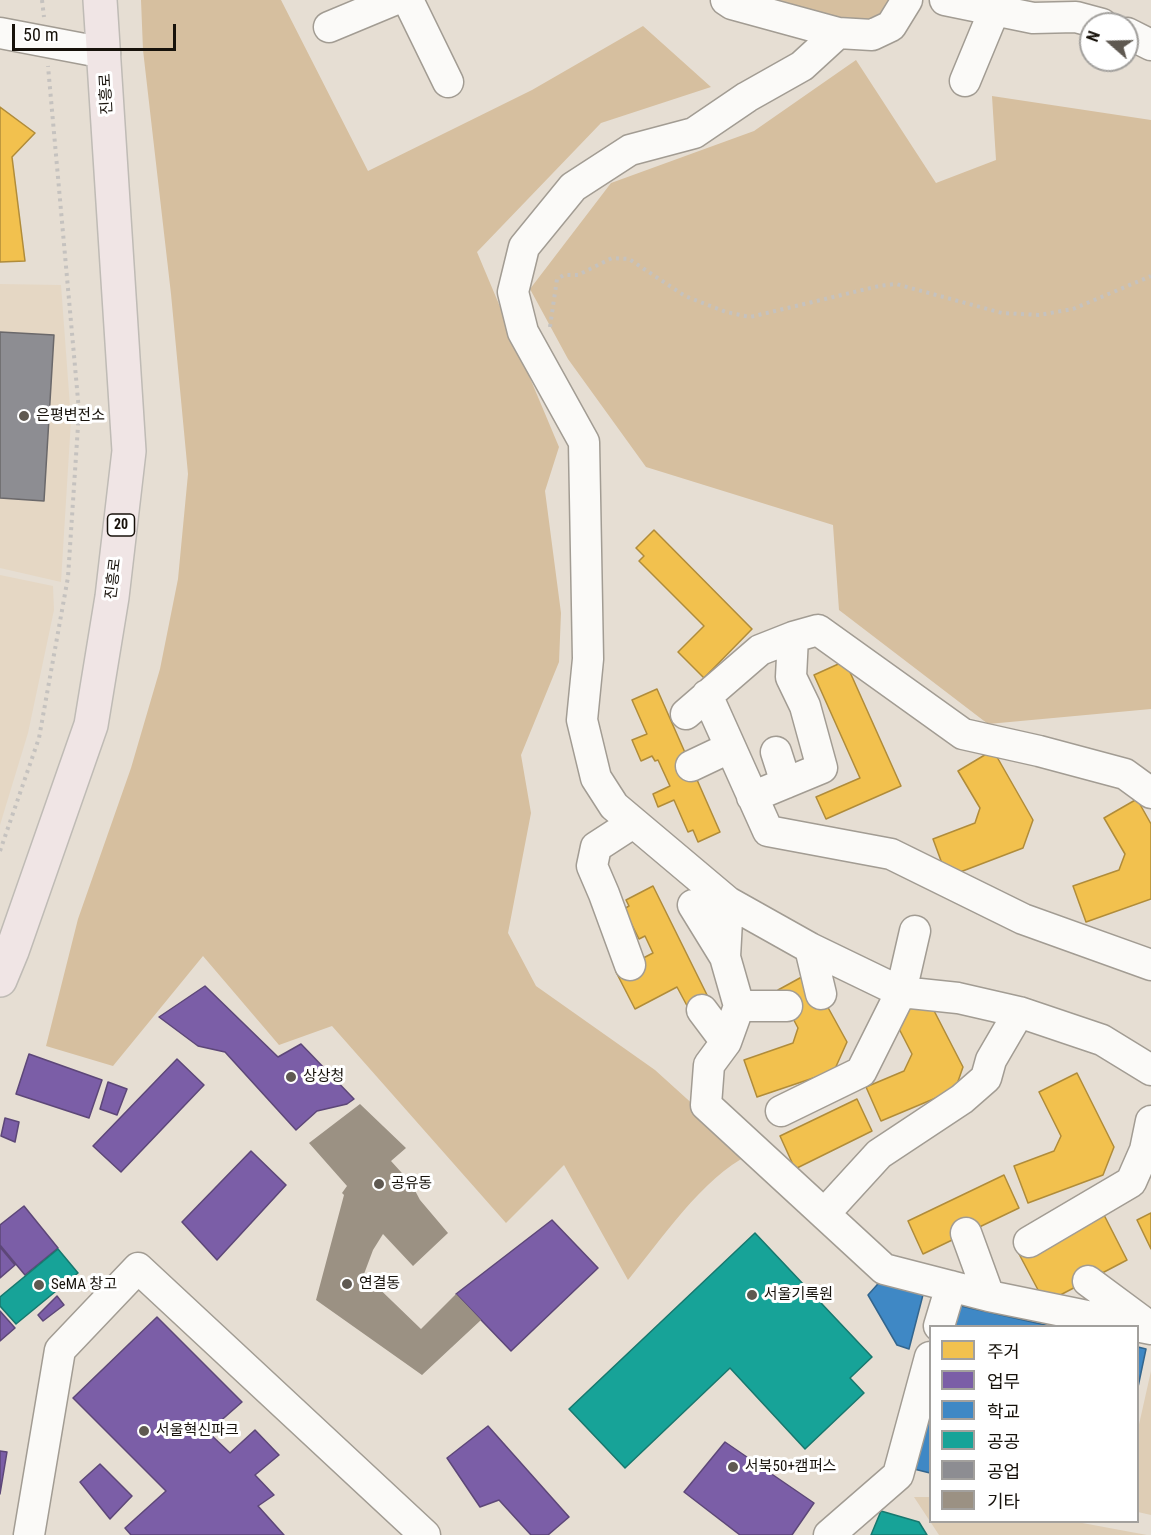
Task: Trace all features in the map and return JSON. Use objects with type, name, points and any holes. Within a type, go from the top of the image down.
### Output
[{"type":"main road","name":"진흥로","points":[[0,980],[91,725],[112,597],[129,451],[105,53],[100,8]]},
{"type":"street","points":[[329,27],[394,0]]},
{"type":"street","points":[[408,0],[448,82]]},
{"type":"street","points":[[726,0],[732,4],[838,33],[872,36],[891,26],[907,0]]},
{"type":"street","points":[[945,0],[1033,18],[1079,18]]},
{"type":"street","points":[[965,81],[994,11]]},
{"type":"street","name":"진흥로","points":[[0,33],[105,53]]},
{"type":"street","points":[[838,33],[802,66],[747,97],[694,133],[630,150],[573,187],[524,247],[513,292],[523,332],[584,442],[588,659],[582,720],[596,778],[614,806],[728,902],[810,948],[901,992],[958,998],[1019,1012],[1102,1040],[1151,1070]]},
{"type":"street","points":[[1151,793],[1125,774],[1040,751],[963,734],[818,630],[793,637],[752,643],[696,704],[729,748],[768,831],[891,854],[1023,919],[1151,965]]},
{"type":"street","points":[[752,797],[822,768],[805,706],[791,677],[793,637]]},
{"type":"street","points":[[691,766],[729,748]]},
{"type":"street","points":[[776,752],[786,783]]},
{"type":"street","points":[[630,965],[592,866],[596,848],[633,823]]},
{"type":"street","points":[[728,902],[726,957],[738,1006],[726,1042],[709,1065],[706,1105],[885,1269],[945,1305],[1061,1325]]},
{"type":"street","points":[[693,905],[726,957]]},
{"type":"street","points":[[781,1111],[861,1072],[901,992],[915,931]]},
{"type":"street","points":[[810,948],[821,994]]},
{"type":"street","points":[[738,1006],[787,1006]]},
{"type":"street","points":[[702,1010],[726,1042]]},
{"type":"street","points":[[825,1213],[847,1171],[879,1154],[962,1100],[986,1078],[991,1060],[1019,1012]]},
{"type":"street","points":[[1029,1242],[1131,1182],[1145,1150],[1151,1121]]},
{"type":"street","points":[[966,1233],[989,1296]]},
{"type":"street","points":[[29,1535],[60,1350],[138,1268],[425,1535]]},
{"type":"street","points":[[1088,1281],[1151,1328]]},
{"type":"street","points":[[945,1305],[989,1296],[1136,1325]]},
{"type":"street","points":[[829,1535],[898,1475],[929,1362]]},
{"type":"path","points":[[42,0],[45,26]]},
{"type":"path","points":[[0,850],[39,738],[68,577],[79,411],[48,62]]},
{"type":"path","points":[[550,329],[557,279],[564,275],[578,275],[612,258],[629,259],[685,296],[726,312],[750,317],[896,284],[1002,313],[1039,315],[1073,309],[1151,276]]},
{"type":"shaded area","points":[[141,0],[281,0],[368,171],[532,90],[643,26],[711,87],[601,123],[477,252],[559,447],[545,491],[561,613],[559,662],[521,755],[531,813],[508,933],[536,986],[655,1070],[749,1155],[715,1178],[699,1194],[628,1280],[564,1165],[506,1223],[332,1026],[279,1045],[203,956],[113,1066],[46,1046],[78,919],[131,768],[160,669],[178,579],[188,474],[171,294],[143,50]]},
{"type":"shaded area","points":[[748,0],[890,0],[881,16],[858,23]]},
{"type":"shaded area","points":[[856,60],[936,183],[996,160],[992,96],[1151,120],[1151,709],[988,724],[839,610],[833,525],[646,467],[568,359],[530,289],[611,183],[754,131]]},
{"type":"shaded area","points":[[0,284],[61,285],[71,420],[61,582],[0,568]]},
{"type":"shaded area","points":[[0,575],[53,586],[54,610],[28,733],[0,825]]},
{"type":"shaded area","points":[[1151,1371],[1151,1515],[1139,1512],[1139,1425]]},
{"type":"shaded area","points":[[914,1497],[929,1497],[929,1520]]},
{"type":"shaded area","points":[[931,1523],[1082,1523],[1147,1535],[939,1535]]},
{"type":"building: 주거","points":[[0,107],[35,133],[12,157],[25,261],[0,262]]},
{"type":"building: 주거","points":[[654,530],[752,629],[704,678],[678,652],[704,626],[639,561],[644,556],[636,548]]},
{"type":"building: 주거","points":[[845,661],[901,786],[826,819],[816,797],[860,778],[814,675]]},
{"type":"building: 주거","points":[[657,689],[720,832],[698,842],[693,830],[688,832],[674,800],[658,807],[653,794],[670,786],[658,760],[655,761],[652,756],[641,761],[632,740],[647,734],[632,700]]},
{"type":"building: 주거","points":[[993,750],[1033,820],[1023,848],[947,877],[933,839],[975,823],[980,808],[958,771]]},
{"type":"building: 주거","points":[[1137,799],[1151,824],[1151,899],[1086,922],[1073,886],[1119,870],[1125,854],[1104,818]]},
{"type":"building: 주거","points":[[653,886],[712,1005],[692,1015],[677,987],[635,1009],[616,972],[653,953],[645,936],[639,939],[624,909],[629,906],[626,900]]},
{"type":"building: 주거","points":[[809,973],[847,1042],[834,1071],[757,1097],[744,1060],[793,1043],[798,1028],[778,990]]},
{"type":"building: 주거","points":[[928,999],[963,1067],[955,1090],[881,1121],[866,1087],[904,1071],[912,1054],[893,1017]]},
{"type":"building: 주거","points":[[1077,1073],[1114,1147],[1103,1175],[1028,1203],[1014,1166],[1054,1151],[1061,1136],[1039,1092]]},
{"type":"building: 주거","points":[[857,1099],[872,1131],[795,1169],[780,1136]]},
{"type":"building: 주거","points":[[1004,1175],[1019,1208],[923,1254],[908,1221]]},
{"type":"building: 주거","points":[[1102,1211],[1127,1260],[1045,1303],[1019,1254]]},
{"type":"building: 주거","points":[[1151,1213],[1151,1249],[1137,1220]]},
{"type":"building: 업무","name":"상상청","points":[[205,986],[278,1057],[301,1044],[354,1099],[347,1104],[317,1111],[296,1130],[225,1052],[198,1046],[159,1017]]},
{"type":"building: 업무","points":[[29,1054],[102,1080],[89,1118],[16,1094]]},
{"type":"building: 업무","points":[[177,1059],[204,1085],[121,1172],[93,1146]]},
{"type":"building: 업무","points":[[108,1082],[127,1089],[117,1115],[100,1109]]},
{"type":"building: 업무","points":[[5,1118],[19,1122],[15,1142],[1,1136]]},
{"type":"building: 업무","points":[[251,1151],[286,1185],[217,1260],[182,1222]]},
{"type":"building: 업무","points":[[24,1206],[58,1248],[25,1275],[0,1245],[0,1225]]},
{"type":"building: 업무","points":[[552,1220],[598,1268],[511,1351],[456,1294]]},
{"type":"building: 업무","points":[[0,1247],[15,1265],[0,1278]]},
{"type":"building: 업무","points":[[57,1296],[64,1305],[43,1321],[38,1315]]},
{"type":"building: 업무","points":[[0,1311],[15,1328],[0,1341]]},
{"type":"building: 업무","points":[[157,1317],[242,1402],[208,1432],[230,1453],[255,1430],[279,1455],[255,1475],[274,1495],[258,1506],[284,1535],[131,1535],[125,1528],[166,1491],[73,1398]]},
{"type":"building: 업무","points":[[488,1426],[569,1517],[548,1535],[531,1535],[499,1500],[480,1507],[447,1458]]},
{"type":"building: 업무","name":"서북50+캠퍼스","points":[[725,1442],[814,1503],[792,1535],[740,1535],[684,1492]]},
{"type":"building: 업무","points":[[0,1451],[7,1452],[0,1494]]},
{"type":"building: 업무","points":[[100,1464],[132,1496],[110,1519],[80,1482]]},
{"type":"building: 학교","points":[[885,1276],[924,1291],[909,1349],[897,1345],[868,1295]]},
{"type":"building: 학교","points":[[952,1304],[1046,1325],[947,1325]]},
{"type":"building: 학교","points":[[1139,1347],[1146,1349],[1139,1382]]},
{"type":"building: 학교","points":[[929,1402],[929,1473],[914,1469]]},
{"type":"building: 공공","name":"서울기록원","points":[[755,1233],[872,1357],[850,1378],[864,1393],[805,1449],[730,1368],[625,1468],[569,1409]]},
{"type":"building: 공공","name":"SeMA 창고","points":[[58,1249],[78,1273],[16,1324],[0,1306],[0,1297]]},
{"type":"building: 공공","points":[[881,1511],[919,1522],[927,1535],[871,1535]]},
{"type":"building: 공업","name":"은평변전소","points":[[0,332],[54,335],[44,501],[0,498]]},
{"type":"building: 기타","points":[[360,1104],[406,1148],[391,1161],[411,1183],[420,1200],[448,1233],[413,1266],[383,1234],[373,1250],[364,1274],[421,1329],[456,1294],[481,1320],[422,1375],[316,1300],[344,1195],[342,1193],[347,1186],[309,1143]]},
{"type":"place","name":"은평변전소","points":[[24,416]]},
{"type":"place","name":"상상청","points":[[291,1077]]},
{"type":"place","name":"공유동","points":[[379,1184]]},
{"type":"place","name":"연결동","points":[[347,1284]]},
{"type":"place","name":"SeMA 창고","points":[[39,1285]]},
{"type":"place","name":"서울기록원","points":[[752,1295]]},
{"type":"place","name":"서울혁신파크","points":[[144,1431]]},
{"type":"place","name":"서북50+캠퍼스","points":[[733,1467]]}]
